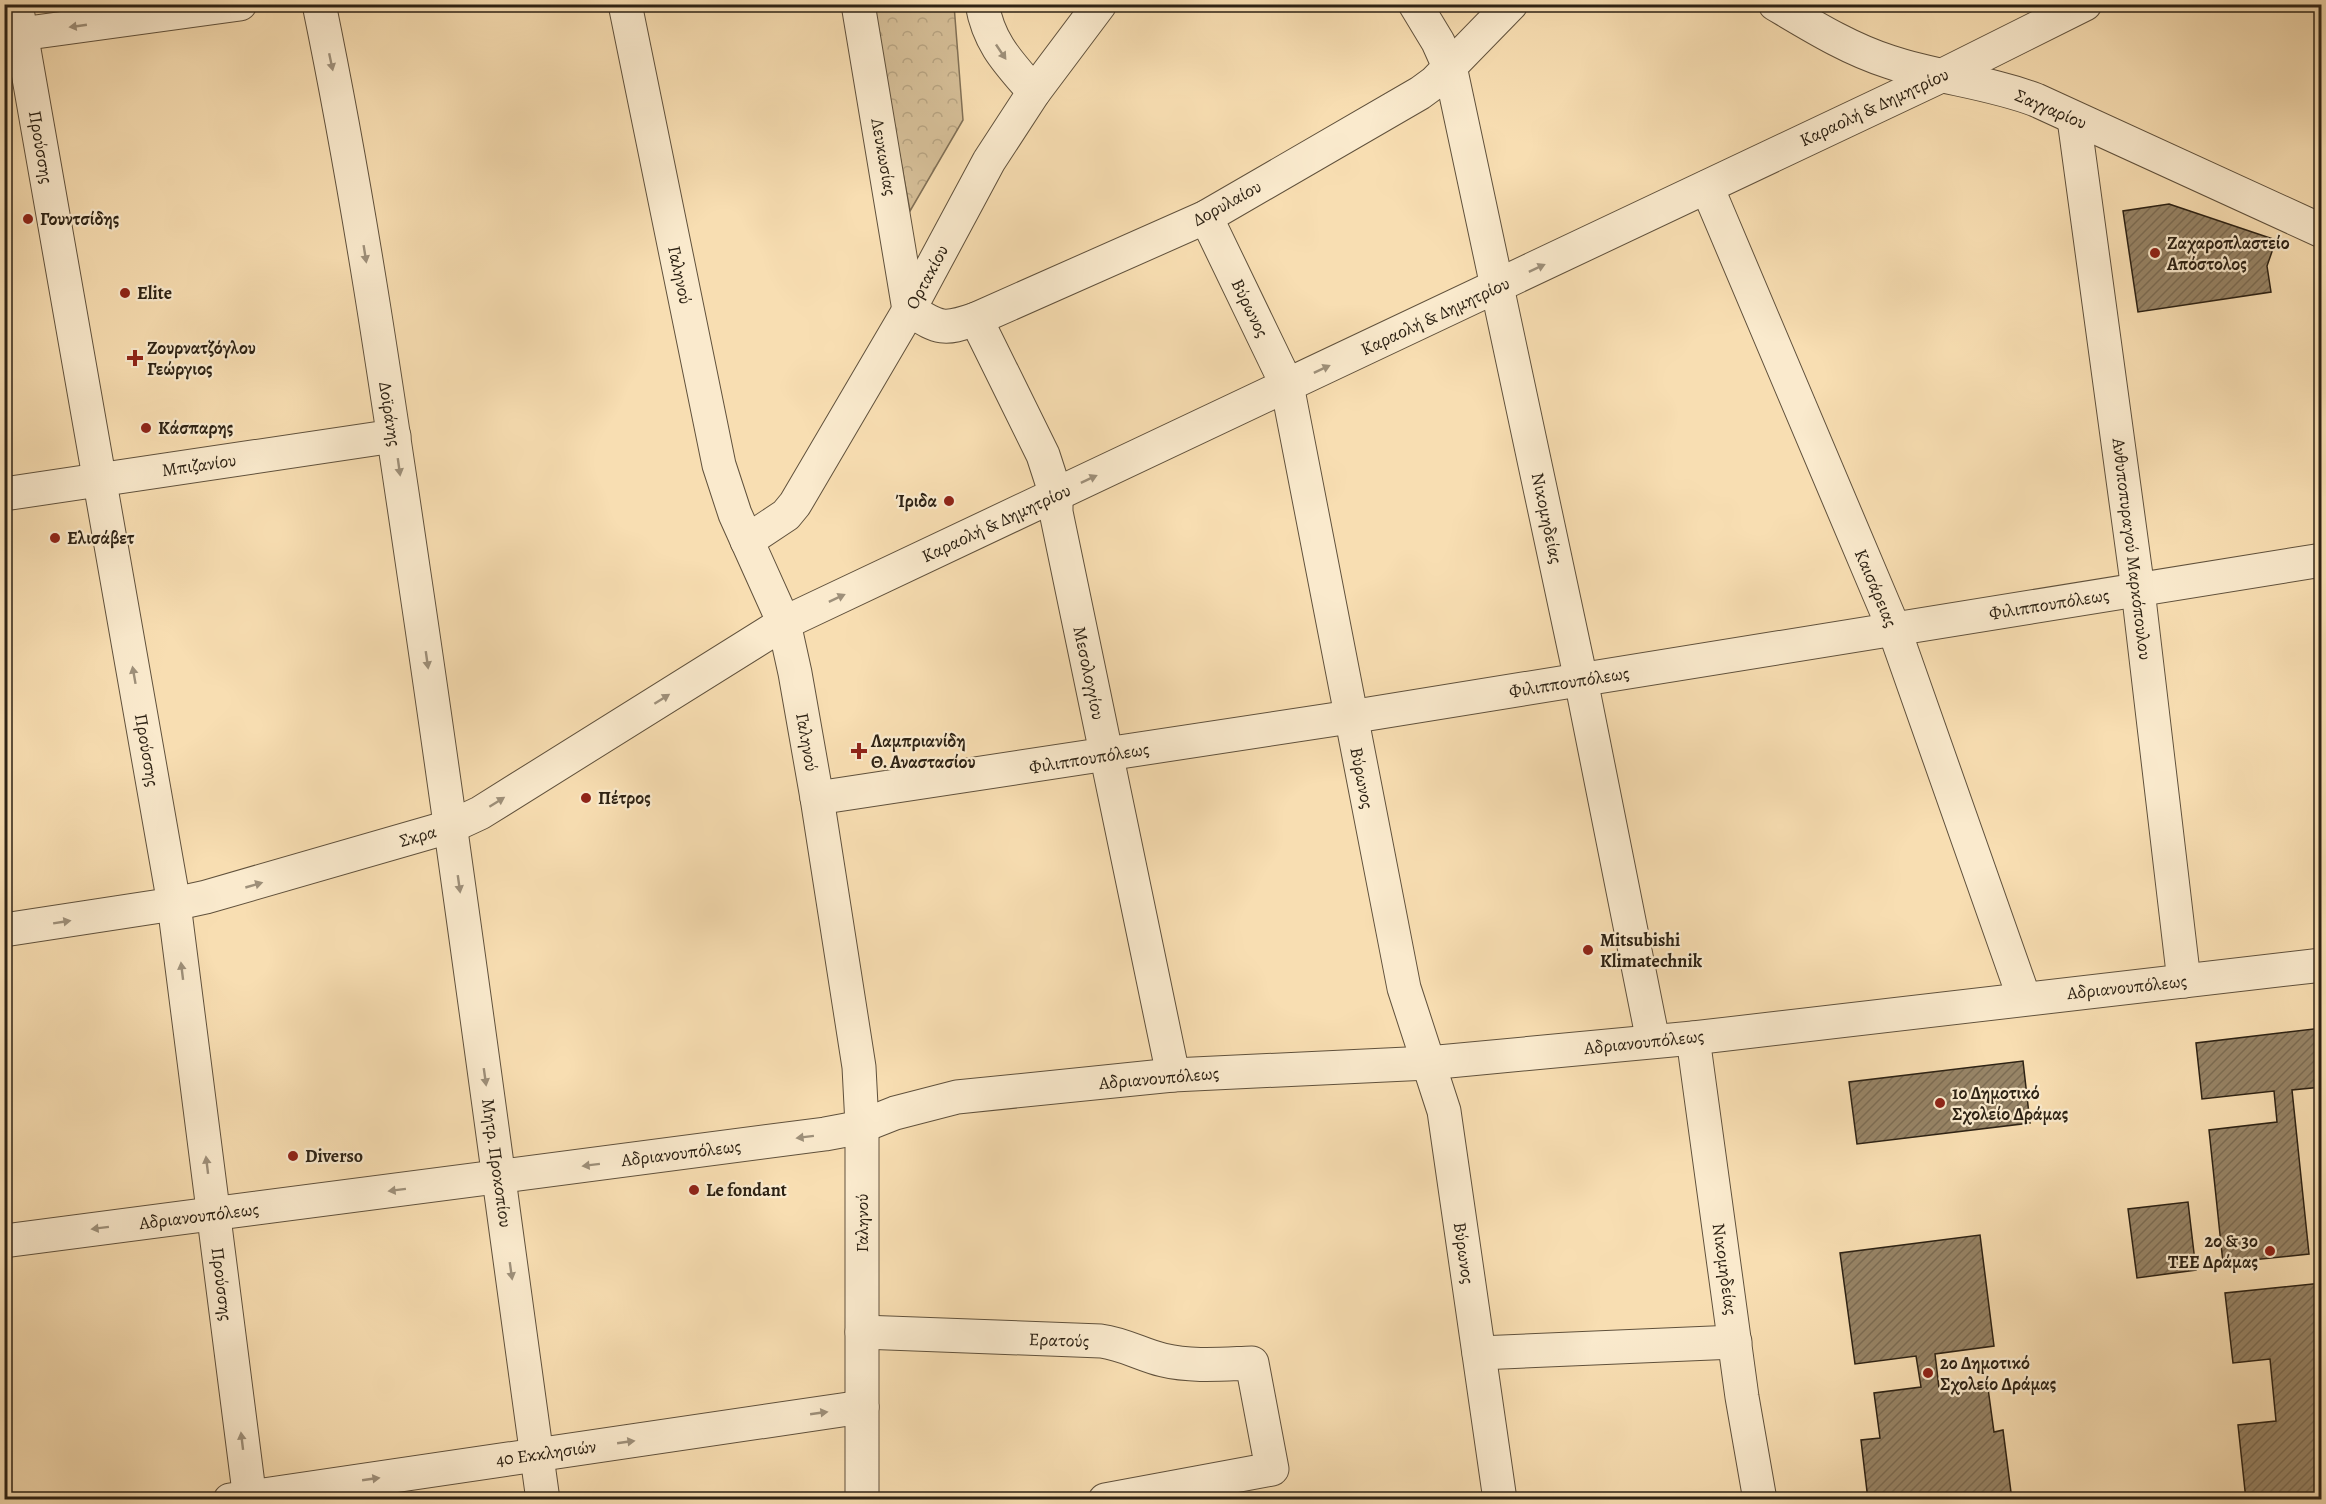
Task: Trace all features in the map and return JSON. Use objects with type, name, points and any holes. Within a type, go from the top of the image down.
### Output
[{"type":"street","points":[[14,24],[240,4]]},
{"type":"street","name":"Δοϊράνης","points":[[319,4],[358,207],[452,826]]},
{"type":"street","name":"Γαληνού","points":[[625,4],[719,465],[735,514],[784,623],[817,798],[859,1067],[862,1125],[862,1500]]},
{"type":"street","name":"Λευκωσίας","points":[[858,4],[909,310]]},
{"type":"street","points":[[982,4],[992,39],[1000,54],[1034,92]]},
{"type":"street","name":"Ορτακίου","points":[[747,541],[786,515],[795,504],[909,310],[989,160],[1034,92],[1100,4]]},
{"type":"street","name":"Νικομηδείας","points":[[1415,4],[1435,35],[1449,64],[1581,680],[1653,1041]]},
{"type":"street","name":"Δορυλαίου","points":[[909,310],[935,326],[951,328],[1206,217],[1420,93],[1435,82],[1449,64],[1511,4]]},
{"type":"street","name":"Σαγγαρίου","points":[[1775,4],[1822,32],[1890,62],[2015,92],[2322,231]]},
{"type":"street","name":"Καραολή & Δημητρίου","points":[[784,623],[1943,75],[2085,4]]},
{"type":"street","name":"Προύσσης","points":[[14,24],[99,480],[174,904],[213,1214],[243,1499]]},
{"type":"street","name":"Ανθυποπυραγού Μαρκόπουλου","points":[[2074,118],[2138,590],[2184,981]]},
{"type":"street","name":"Καισάρειας","points":[[1707,187],[1894,629],[2024,998]]},
{"type":"street","name":"Βύρωνος","points":[[1206,217],[1287,385],[1404,988],[1444,1111],[1500,1500]]},
{"type":"street","name":"Μεσολογγίου","points":[[976,319],[1043,455],[1056,495],[1056,512],[1173,1075]]},
{"type":"street","name":"Μπιζανίου","points":[[4,494],[394,436]]},
{"type":"street","name":"Φιλιππουπόλεως","points":[[817,798],[1350,717],[2322,560]]},
{"type":"street","name":"Σκρα","points":[[4,930],[174,904],[240,889],[452,826],[480,813],[784,623]]},
{"type":"street","name":"Μητρ. Προκοπίου","points":[[452,826],[543,1500]]},
{"type":"street","name":"Αδριανουπόλεως","points":[[4,1241],[825,1134],[862,1125],[903,1110],[957,1097],[1173,1075],[1428,1063],[1693,1038],[2322,965]]},
{"type":"street","name":"Νικομηδείας","points":[[1693,1038],[1735,1342],[1760,1500]]},
{"type":"street","name":"Ερατούς","points":[[862,1332],[1101,1341],[1118,1343],[1160,1360],[1173,1362],[1252,1363],[1272,1469],[1105,1500]]},
{"type":"street","points":[[1479,1353],[1735,1342]]},
{"type":"street","name":"40 Εκκλησιών","points":[[243,1499],[862,1407]]},
{"type":"green space","points":[[872,5],[954,5],[963,120],[910,211]]},
{"type":"building","points":[[2169,204],[2276,240],[2267,266],[2271,292],[2138,312],[2123,211]]},
{"type":"building","points":[[2322,1028],[2322,1087],[2292,1090],[2309,1254],[2223,1263],[2209,1130],[2277,1122],[2274,1091],[2202,1099],[2196,1043]]},
{"type":"building","name":"1ο Δημοτικό Σχολείο Δράμας","points":[[2023,1061],[2030,1123],[1857,1144],[1849,1082]]},
{"type":"building","points":[[2188,1202],[2196,1270],[2137,1278],[2128,1209]]},
{"type":"building","name":"2ο Δημοτικό Σχολείο Δράμας","points":[[1980,1235],[1994,1346],[1935,1354],[1939,1388],[1987,1381],[1994,1432],[2003,1430],[2012,1500],[1868,1500],[1861,1440],[1880,1438],[1874,1393],[1921,1387],[1916,1356],[1855,1364],[1840,1253]]},
{"type":"building","points":[[2322,1283],[2322,1500],[2246,1500],[2238,1425],[2276,1421],[2270,1359],[2233,1363],[2225,1293]]},
{"type":"place","name":"Γουντσίδης","points":[[28,219]]},
{"type":"place","name":"Ζαχαροπλαστείο Απόστολος","points":[[2155,253]]},
{"type":"place","name":"Elite","points":[[125,293]]},
{"type":"place","name":"Ζουρνατζόγλου Γεώργιος","points":[[135,358]]},
{"type":"place","name":"Κάσπαρης","points":[[146,428]]},
{"type":"place","name":"Ίριδα","points":[[949,501]]},
{"type":"place","name":"Ελισάβετ","points":[[55,538]]},
{"type":"place","name":"Λαμπριανίδη Θ. Αναστασίου","points":[[859,751]]},
{"type":"place","name":"Πέτρος","points":[[586,798]]},
{"type":"place","name":"Mitsubishi Klimatechnik","points":[[1588,950]]},
{"type":"place","name":"1ο Δημοτικό Σχολείο Δράμας","points":[[1940,1103]]},
{"type":"place","name":"Diverso","points":[[293,1156]]},
{"type":"place","name":"Le fondant","points":[[694,1190]]},
{"type":"place","name":"2ο & 3ο ΤΕΕ Δράμας","points":[[2270,1251]]},
{"type":"place","name":"2ο Δημοτικό Σχολείο Δράμας","points":[[1928,1373]]}]
